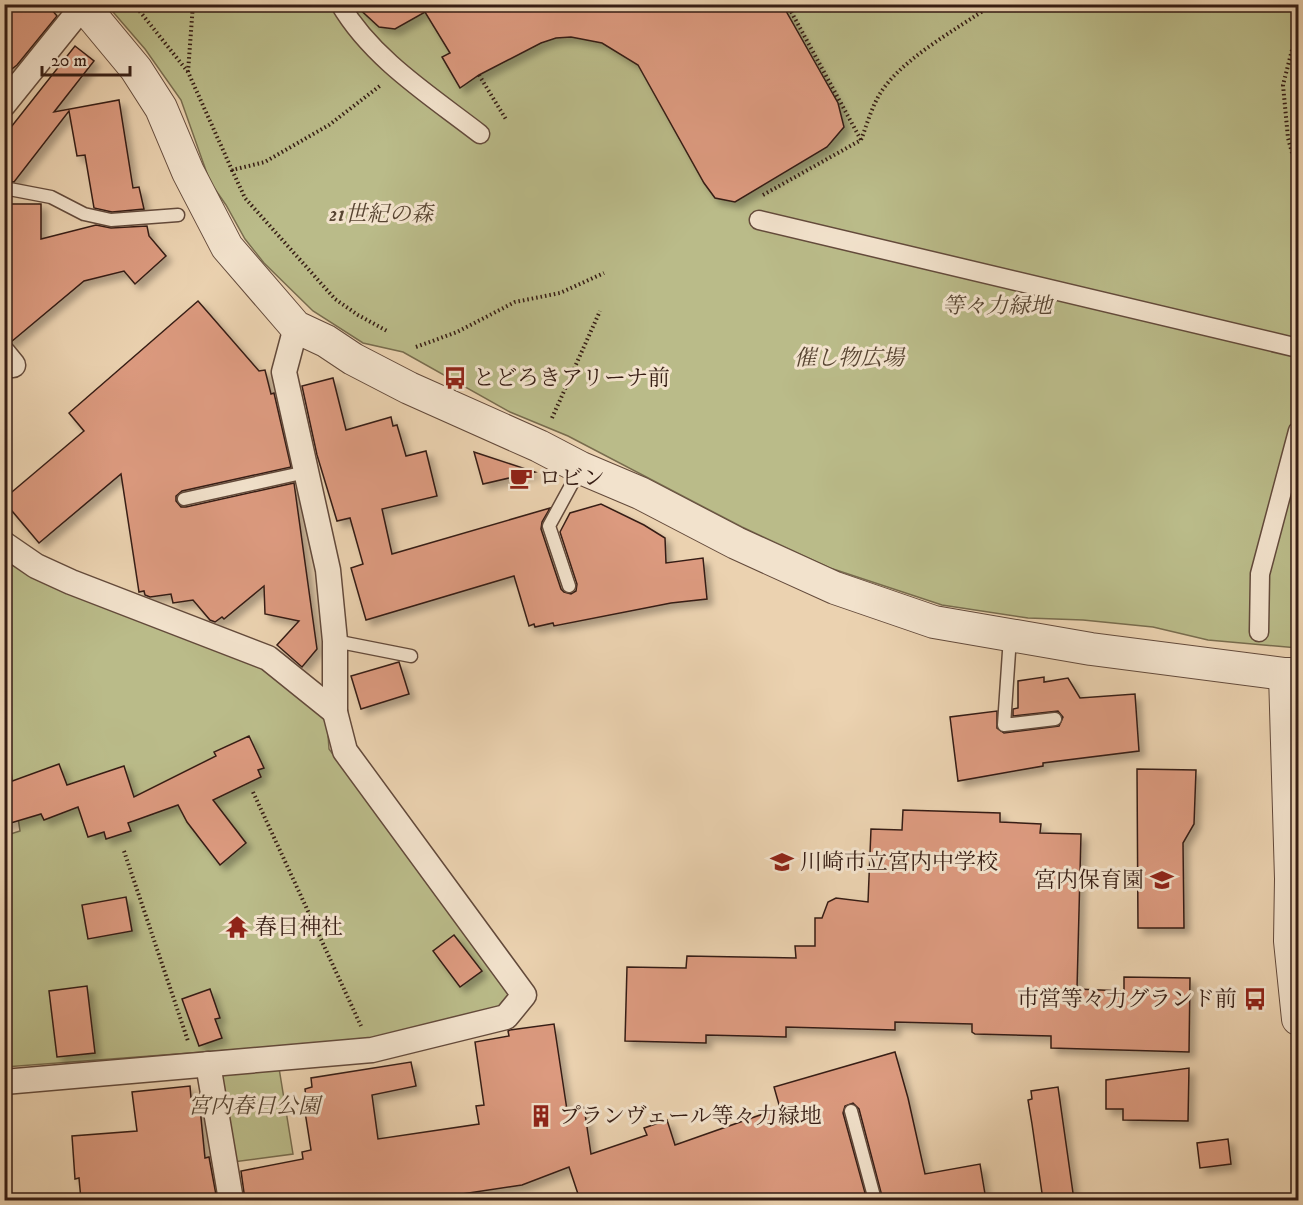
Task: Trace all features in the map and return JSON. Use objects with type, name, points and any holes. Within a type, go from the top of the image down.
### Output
[{"type":"street","points":[[340,4],[350,20],[399,71],[480,134]]},
{"type":"street","points":[[4,104],[83,5],[136,69],[161,108],[188,172],[227,247],[296,327],[401,384],[640,493],[736,543],[835,588],[934,622],[1091,649],[1292,674],[1295,873],[1290,941],[1299,1019]]},
{"type":"street","points":[[759,220],[1299,348]]},
{"type":"street","points":[[4,1082],[372,1050],[506,1017],[524,995],[345,751],[335,712],[335,641],[327,570],[284,372],[296,327]]},
{"type":"street","points":[[1259,632],[1260,574],[1299,431]]},
{"type":"street","points":[[4,544],[36,566],[71,582],[268,658],[335,712]]},
{"type":"street","points":[[202,1065],[231,1200]]},
{"type":"lane","points":[[4,188],[51,197],[84,214],[111,220],[178,215]]},
{"type":"lane","points":[[569,586],[549,526],[581,468]]},
{"type":"lane","points":[[184,499],[306,472]]},
{"type":"lane","points":[[1010,636],[1004,725],[1055,719]]},
{"type":"lane","points":[[335,641],[411,656]]},
{"type":"lane","points":[[851,1111],[875,1200]]},
{"type":"path","points":[[134,4],[188,72],[245,198],[335,299],[387,331]]},
{"type":"path","points":[[188,72],[193,4]]},
{"type":"path","points":[[787,4],[861,140]]},
{"type":"path","points":[[763,195],[861,140],[876,100],[897,72],[993,4]]},
{"type":"path","points":[[1292,50],[1283,86],[1287,138],[1299,175]]},
{"type":"path","points":[[232,170],[264,162],[329,125],[399,71]]},
{"type":"path","points":[[480,75],[507,121]]},
{"type":"path","points":[[416,347],[457,332],[508,305],[560,293],[604,273]]},
{"type":"path","points":[[551,419],[600,311]]},
{"type":"path","points":[[253,792],[372,1050]]},
{"type":"path","points":[[124,852],[202,1065]]},
{"type":"green space","name":"等々力緑地","points":[[107,5],[1298,5],[1298,648],[1208,640],[1153,627],[1083,620],[1028,618],[942,605],[830,568],[742,527],[568,436],[510,412],[403,352],[363,343],[313,311],[264,263],[245,239],[210,182],[181,100],[145,49]]},
{"type":"green space","points":[[5,556],[264,665],[327,720],[329,749],[510,993],[497,1008],[376,1039],[5,1067],[4,836],[20,831],[5,731]]},
{"type":"green space","name":"宮内春日公園","points":[[279,1068],[293,1154],[233,1162],[218,1073]]},
{"type":"building","points":[[4,4],[47,4],[57,16],[17,65],[4,75]]},
{"type":"building","points":[[354,4],[782,4],[838,103],[844,127],[827,147],[735,202],[715,198],[704,183],[638,65],[602,43],[571,37],[556,38],[541,43],[479,75],[460,88],[442,57],[450,53],[425,12],[395,29],[379,27]]},
{"type":"building","points":[[75,46],[94,61],[54,112],[119,100],[133,188],[139,187],[144,209],[112,212],[94,208],[85,155],[77,156],[69,111],[14,182],[4,180],[4,136]]},
{"type":"building","points":[[4,204],[41,204],[41,239],[96,225],[111,228],[147,226],[149,236],[166,256],[135,284],[124,271],[84,281],[11,342],[4,340]]},
{"type":"building","points":[[198,301],[259,371],[265,370],[271,394],[274,393],[291,467],[182,491],[176,496],[176,501],[181,507],[186,507],[294,483],[317,649],[302,667],[277,645],[299,621],[265,614],[264,586],[224,619],[222,617],[215,622],[210,620],[193,600],[173,603],[171,594],[150,597],[145,595],[144,591],[139,592],[121,474],[39,543],[7,505],[11,502],[6,497],[84,431],[69,413]]},
{"type":"building","points":[[333,378],[346,430],[391,417],[393,426],[397,425],[406,456],[426,451],[437,496],[382,509],[392,554],[550,508],[542,522],[541,529],[561,589],[571,594],[576,591],[577,584],[560,532],[570,513],[601,504],[665,538],[666,563],[703,558],[707,599],[671,603],[554,626],[553,623],[535,627],[534,624],[529,626],[514,576],[366,620],[351,568],[363,564],[350,518],[337,521],[317,455],[302,386]]},
{"type":"building","points":[[474,452],[535,472],[483,484]]},
{"type":"building","points":[[399,662],[409,694],[361,709],[351,676]]},
{"type":"building","points":[[1044,677],[1044,682],[1068,678],[1080,698],[1135,694],[1139,751],[1043,763],[1043,766],[958,781],[950,717],[997,711],[997,728],[1004,733],[1059,726],[1063,717],[1058,711],[1013,716],[1013,709],[1018,708],[1018,681]]},
{"type":"building","points":[[249,736],[264,768],[258,770],[261,777],[213,800],[246,843],[220,865],[187,822],[178,805],[128,823],[131,831],[106,839],[104,832],[88,837],[78,807],[44,820],[41,814],[4,825],[4,784],[59,764],[67,785],[124,766],[134,797],[216,756],[214,752]]},
{"type":"building","points":[[1137,769],[1196,770],[1194,824],[1183,843],[1184,928],[1138,928]]},
{"type":"building","points":[[903,810],[1000,813],[1000,822],[1041,824],[1040,833],[1081,834],[1077,989],[1124,991],[1124,977],[1190,978],[1189,1052],[1051,1048],[1051,1036],[975,1034],[972,1032],[972,1024],[895,1022],[895,1030],[786,1027],[786,1037],[706,1035],[706,1043],[625,1041],[627,967],[686,968],[687,956],[796,958],[795,946],[815,946],[815,918],[822,918],[828,902],[836,898],[868,902],[871,829],[902,830]]},
{"type":"building","points":[[126,897],[132,931],[88,939],[82,905]]},
{"type":"building","points":[[454,935],[482,971],[460,987],[433,951]]},
{"type":"building","points":[[87,986],[95,1053],[57,1057],[49,991]]},
{"type":"building","points":[[210,989],[220,1018],[215,1019],[222,1038],[199,1046],[182,999]]},
{"type":"building","points":[[554,1024],[567,1110],[584,1107],[591,1154],[647,1135],[644,1128],[667,1120],[675,1145],[780,1108],[774,1087],[895,1052],[925,1174],[980,1164],[986,1200],[883,1200],[859,1109],[853,1103],[845,1106],[843,1113],[867,1200],[580,1200],[569,1167],[522,1185],[422,1200],[245,1200],[241,1171],[303,1159],[302,1152],[311,1150],[303,1099],[306,1098],[305,1089],[312,1087],[311,1078],[411,1062],[416,1086],[372,1095],[378,1139],[479,1124],[476,1106],[484,1105],[475,1042],[509,1036],[508,1031],[510,1030]]},
{"type":"building","points":[[1189,1068],[1188,1121],[1123,1120],[1123,1109],[1106,1109],[1106,1080]]},
{"type":"building","points":[[190,1086],[191,1098],[199,1098],[205,1158],[209,1157],[217,1200],[81,1200],[79,1178],[75,1179],[72,1136],[137,1131],[132,1092]]},
{"type":"building","points":[[1058,1087],[1074,1200],[1043,1200],[1028,1100],[1032,1099],[1031,1091]]},
{"type":"building","points":[[1228,1139],[1231,1164],[1200,1168],[1197,1143]]},
{"type":"place","name":"とどろきアリーナ前","points":[[455,378]]},
{"type":"place","name":"ロビン","points":[[521,478]]},
{"type":"place","name":"川崎市立宮内中学校","points":[[782,862]]},
{"type":"place","name":"宮内保育園","points":[[1162,880]]},
{"type":"place","name":"春日神社","points":[[237,927]]},
{"type":"place","name":"市営等々力グランド前","points":[[1255,999]]},
{"type":"place","name":"プランヴェール等々力緑地","points":[[541,1116]]},
{"type":"park label","name":"21世紀の森","points":[[381,214]]},
{"type":"park label","name":"催し物広場","points":[[849,358]]}]
